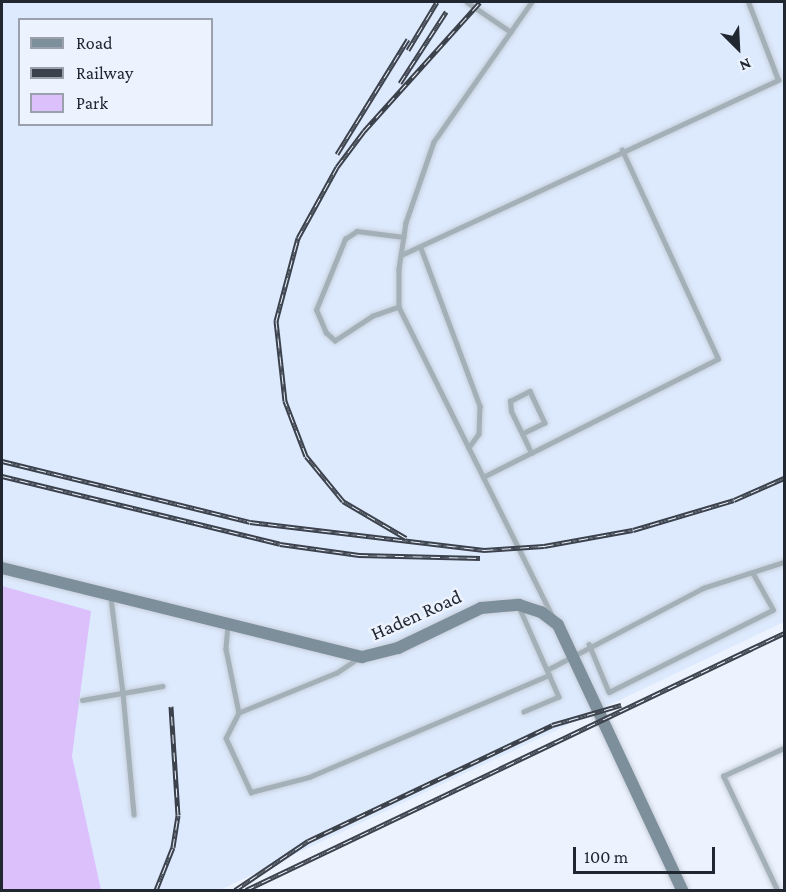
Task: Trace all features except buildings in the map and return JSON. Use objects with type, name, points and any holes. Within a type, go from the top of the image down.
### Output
[{"type":"street","name":"Haden Road","points":[[2,568],[362,657],[398,648],[481,608],[519,605],[541,612],[558,626]]},
{"type":"street","points":[[558,626],[682,891]]},
{"type":"lane","points":[[467,2],[511,32]]},
{"type":"lane","points":[[532,2],[434,142],[404,237],[399,307],[558,626]]},
{"type":"lane","points":[[401,255],[421,248],[622,150],[778,80],[748,2]]},
{"type":"lane","points":[[483,477],[718,359],[622,150]]},
{"type":"lane","points":[[399,307],[374,316],[335,341],[326,333],[316,310],[345,239],[357,231],[404,237]]},
{"type":"lane","points":[[421,248],[480,406],[479,434],[469,448]]},
{"type":"lane","points":[[522,434],[545,423],[530,391],[510,400],[522,434],[531,453]]},
{"type":"lane","points":[[228,625],[226,649],[239,713],[226,738],[251,792],[309,777],[548,672],[590,644],[703,588],[753,574],[784,562]]},
{"type":"lane","points":[[590,644],[609,692],[772,610],[753,574]]},
{"type":"lane","points":[[111,595],[134,815]]},
{"type":"lane","points":[[519,605],[559,697],[524,712]]},
{"type":"lane","points":[[239,713],[337,673],[362,657]]},
{"type":"lane","points":[[82,700],[162,686]]},
{"type":"lane","points":[[777,891],[723,776],[784,748]]},
{"type":"shaded area","points":[[2,2],[784,2],[784,622],[220,890],[2,890]]},
{"type":"green space","points":[[2,586],[91,611],[72,756],[101,890],[2,890]]},
{"type":"railway","points":[[408,50],[437,2]]},
{"type":"railway","points":[[406,538],[343,501],[306,456],[285,401],[276,321],[298,238],[337,167],[364,131],[480,2]]},
{"type":"railway","points":[[400,83],[446,12]]},
{"type":"railway","points":[[337,154],[408,39]]},
{"type":"railway","points":[[2,461],[250,522],[484,550],[544,546],[633,530],[734,500],[784,478]]},
{"type":"railway","points":[[2,476],[280,544],[359,555],[480,558]]},
{"type":"railway","points":[[246,890],[784,633]]},
{"type":"railway","points":[[235,890],[308,841],[552,725],[621,705]]},
{"type":"railway","points":[[156,890],[173,847],[178,815],[171,706]]}]
